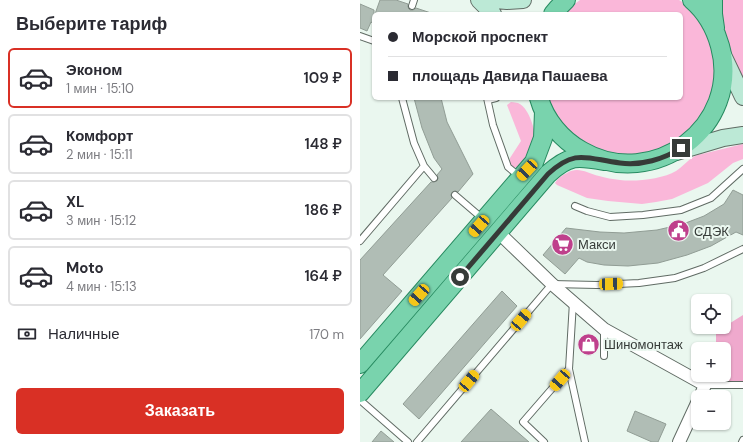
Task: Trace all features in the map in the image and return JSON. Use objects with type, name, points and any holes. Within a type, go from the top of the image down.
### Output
[{"type":"main road","points":[[488,7],[507,1],[523,0]]},
{"type":"main road","points":[[555,12],[566,0]]},
{"type":"main road","points":[[692,0],[701,8],[716,33]]},
{"type":"main road","points":[[713,0],[713,14],[716,33],[722,52],[743,97]]},
{"type":"main road","points":[[360,393],[548,174],[560,164],[569,159],[584,157],[620,164],[641,163],[659,159],[689,143],[710,118],[720,95],[723,78],[722,52]]},
{"type":"main road","points":[[542,105],[554,127],[562,136],[586,154],[604,161]]},
{"type":"main road","points":[[360,364],[534,162],[543,138],[542,105]]},
{"type":"main road","points":[[674,152],[723,138],[743,135]]},
{"type":"main road","points":[[484,220],[498,232]]},
{"type":"street","points":[[498,232],[552,284],[604,329],[705,385],[703,390]]},
{"type":"street","points":[[679,442],[691,416]]},
{"type":"lane","points":[[360,36],[372,40]]},
{"type":"lane","points":[[403,100],[414,143],[424,166],[434,178]]},
{"type":"lane","points":[[487,100],[508,167],[521,177]]},
{"type":"lane","points":[[360,241],[424,166]]},
{"type":"lane","points":[[575,206],[610,217],[643,215],[681,210],[711,198],[743,169]]},
{"type":"lane","points":[[455,195],[484,220]]},
{"type":"lane","points":[[417,442],[552,284],[625,284],[674,278],[704,268],[743,249]]},
{"type":"lane","points":[[573,302],[569,369],[585,442]]},
{"type":"lane","points":[[604,329],[604,356]]},
{"type":"lane","points":[[544,442],[523,422],[569,369]]},
{"type":"lane","points":[[705,385],[743,385]]},
{"type":"lane","points":[[360,400],[408,442]]},
{"type":"shaded area","points":[[580,0],[679,0],[696,15],[712,43],[716,76],[711,101],[690,133],[657,152],[619,156],[583,143],[564,127],[549,100],[683,100],[683,12],[567,12]]},
{"type":"shaded area","points":[[719,0],[743,0],[743,84],[725,39]]},
{"type":"shaded area","points":[[511,102],[518,103],[526,110],[532,122],[537,145],[518,168],[513,167],[510,163],[510,158],[521,141],[507,105]]},
{"type":"shaded area","points":[[743,144],[743,159],[733,163],[708,183],[672,199],[642,204],[608,201],[587,198],[555,183],[562,176],[575,170],[626,181],[657,178],[676,171],[698,155]]},
{"type":"shaded area","points":[[743,315],[743,381],[731,381],[731,342],[716,342],[716,334],[731,334],[731,323]]},
{"type":"building","points":[[380,0],[396,0],[408,4],[410,10],[416,8],[428,12],[376,12]]},
{"type":"building","points":[[360,4],[374,10],[374,12],[372,12],[372,23],[371,22],[367,31],[360,28]]},
{"type":"building","points":[[415,100],[442,100],[447,122],[473,174],[458,192],[452,192],[452,198],[383,275],[402,291],[360,339],[360,260],[431,182],[437,181],[437,175],[442,169],[434,158],[422,128]]},
{"type":"building","points":[[733,190],[743,195],[743,235],[736,232],[711,246],[687,255],[658,263],[628,266],[604,265],[587,262],[579,258],[565,274],[543,255],[566,228],[624,233],[657,230],[683,224],[704,216],[724,204]]},
{"type":"building","points":[[502,291],[517,306],[419,419],[403,404]]},
{"type":"building","points":[[491,409],[529,442],[461,442]]},
{"type":"building","points":[[635,411],[666,424],[658,442],[652,442],[627,431]]},
{"type":"building","points":[[381,431],[394,442],[372,442]]},
{"type":"place","name":"СДЭК","points":[[679,231]]},
{"type":"place","name":"Макси","points":[[563,244]]},
{"type":"place","name":"Шиномонтаж","points":[[588,344]]},
{"type":"route","points":[[460,277],[522,203],[548,174],[560,164],[569,159],[584,157],[620,164],[641,163],[659,159],[681,148]]}]
